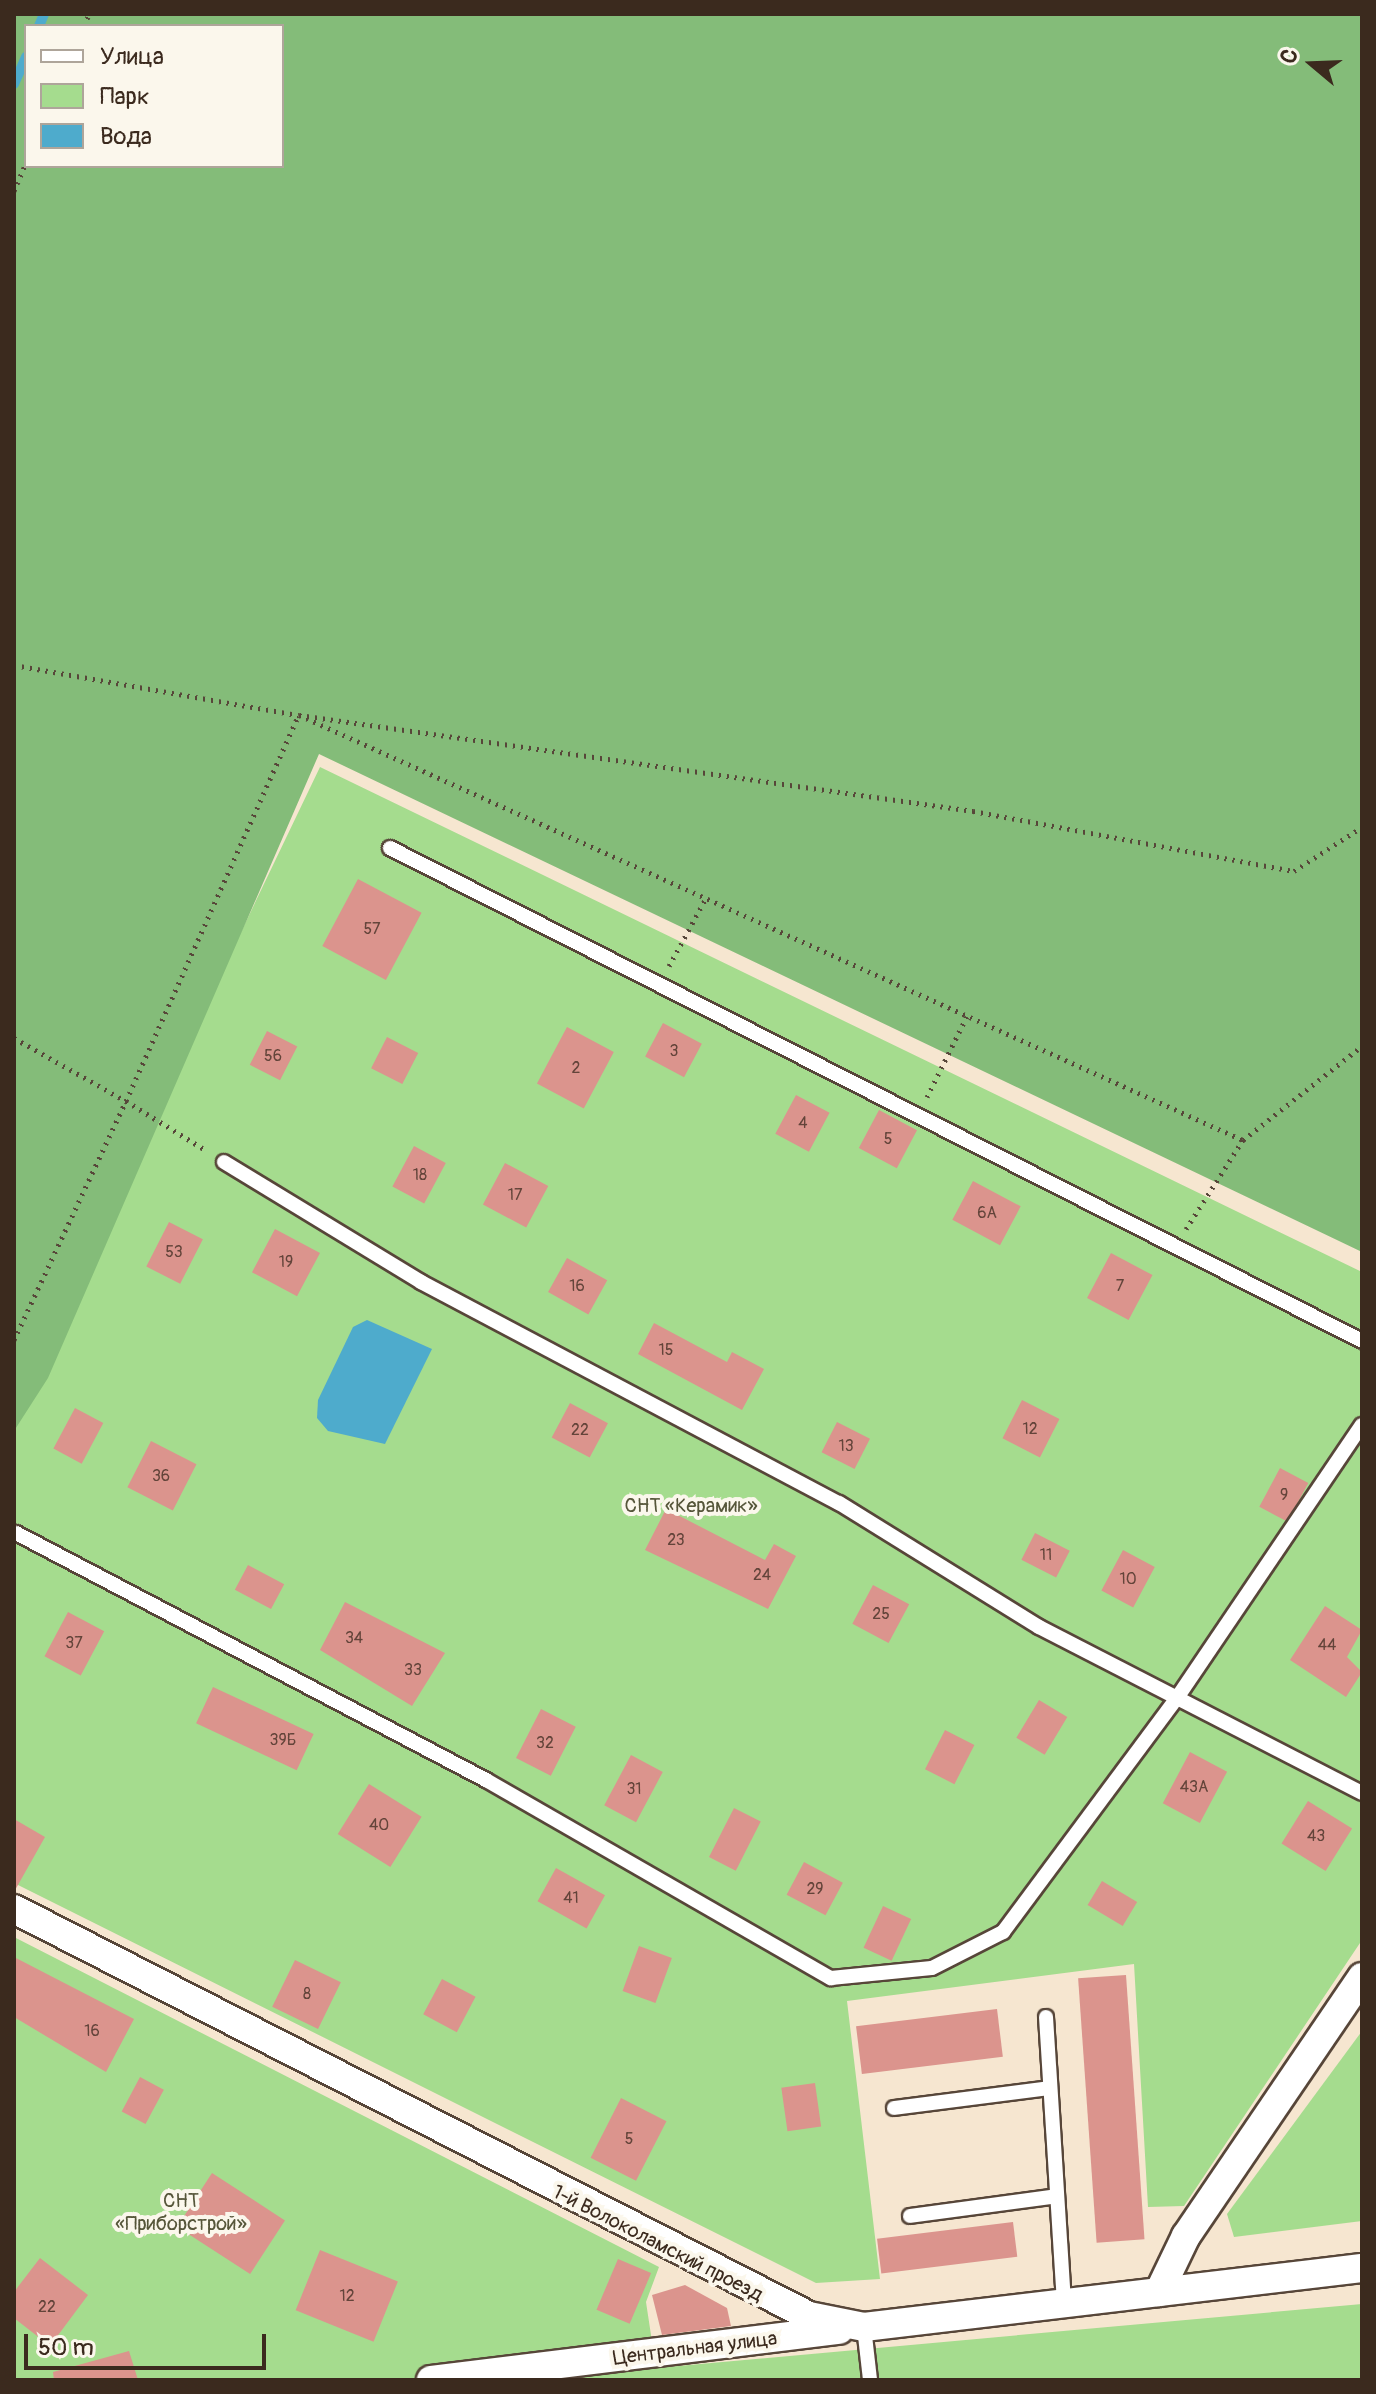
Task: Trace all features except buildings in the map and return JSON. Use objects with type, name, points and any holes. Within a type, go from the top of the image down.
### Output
[{"type":"street","name":"1-й Волоколамский проезд","points":[[14,1909],[772,2302],[864,2327],[1362,2268]]},
{"type":"street","points":[[1159,2292],[1186,2236],[1362,1977]]},
{"type":"street","name":"Центральная улица","points":[[431,2380],[864,2327]]},
{"type":"lane","points":[[390,848],[1362,1341]]},
{"type":"lane","points":[[224,1162],[421,1282],[839,1503],[1039,1627],[1179,1695],[1362,1793]]},
{"type":"lane","points":[[16,1533],[459,1766],[831,1978],[932,1968],[1003,1932],[1179,1695],[1362,1425]]},
{"type":"lane","points":[[1046,2017],[1064,2305]]},
{"type":"lane","points":[[894,2108],[1050,2088]]},
{"type":"lane","points":[[910,2216],[1057,2196]]},
{"type":"lane","points":[[864,2327],[870,2380]]},
{"type":"path","points":[[14,191],[24,168]]},
{"type":"path","points":[[14,665],[299,715],[973,811],[1294,871],[1362,827]]},
{"type":"path","points":[[658,984],[706,898]]},
{"type":"path","points":[[918,1116],[967,1016]]},
{"type":"path","points":[[14,1340],[126,1101],[224,1162]]},
{"type":"path","points":[[1175,1246],[1243,1140]]},
{"type":"green space","points":[[14,14],[1362,14],[1362,1252],[319,754],[48,1378],[14,1431]]},
{"type":"green space","name":"СНТ «Керамик»","points":[[320,767],[1362,1272],[1362,1940],[1184,2206],[1148,2207],[1134,1964],[847,2001],[880,2279],[816,2283],[14,1883],[14,1406]]},
{"type":"green space","name":"СНТ «Приборстрой»","points":[[14,1937],[659,2267],[646,2302],[656,2368],[1362,2304],[1362,2380],[14,2380]]},
{"type":"green space","points":[[1362,2031],[1362,2221],[1234,2237],[1227,2214]]},
{"type":"water","points":[[367,1320],[432,1349],[385,1444],[328,1431],[317,1418],[318,1400],[353,1327]]},
{"type":"waterway","points":[[40,24],[44,14]]},
{"type":"waterway","points":[[14,84],[24,62]]}]
